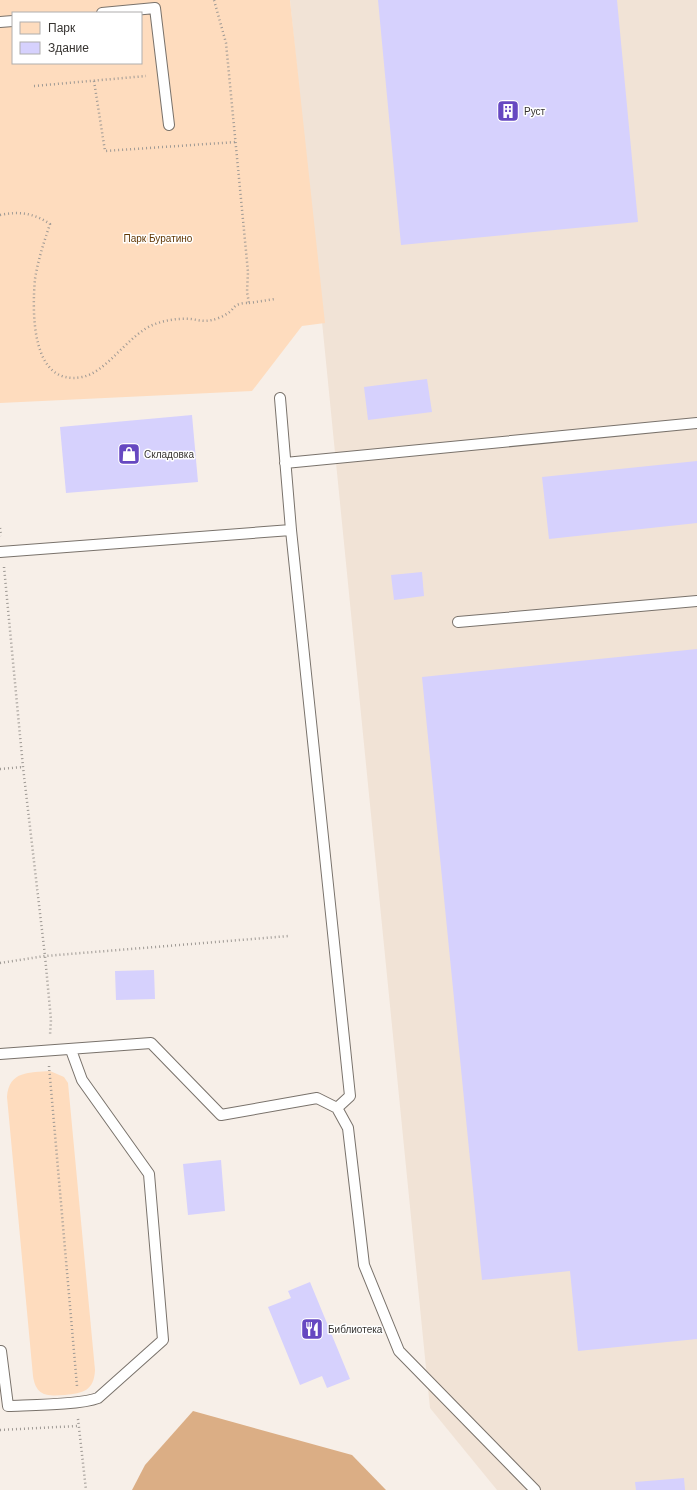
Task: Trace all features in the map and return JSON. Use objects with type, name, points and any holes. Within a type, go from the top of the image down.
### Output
[{"type":"lane","points":[[113,12],[155,8],[168,125]]},
{"type":"lane","points":[[0,22],[12,21]]},
{"type":"lane","points":[[280,398],[291,530],[350,1096],[337,1108]]},
{"type":"lane","points":[[285,463],[697,423]]},
{"type":"lane","points":[[1,552],[291,530]]},
{"type":"lane","points":[[458,622],[697,601]]},
{"type":"lane","points":[[0,1054],[48,1052],[151,1043],[221,1115],[317,1098],[337,1108],[348,1128],[364,1265],[399,1351],[535,1490]]},
{"type":"lane","points":[[0,1348],[8,1406],[92,1400],[98,1398],[163,1340],[149,1174],[82,1080],[71,1050]]},
{"type":"path","points":[[214,0],[226,43],[248,272],[249,303]]},
{"type":"path","points":[[34,86],[146,76]]},
{"type":"path","points":[[94,80],[105,151],[236,142]]},
{"type":"path","points":[[0,215],[20,213],[30,214],[39,217],[50,224],[41,251],[36,279],[34,314],[38,344],[43,360],[50,369],[64,377],[82,377],[97,370],[136,335],[154,324],[170,320],[212,320],[229,312],[237,305],[275,299]]},
{"type":"path","points":[[0,528],[1,552],[23,766],[46,956],[51,1020],[48,1052],[78,1401],[78,1426],[86,1490]]},
{"type":"path","points":[[0,769],[23,766]]},
{"type":"path","points":[[0,963],[46,956],[289,936]]},
{"type":"path","points":[[0,1430],[78,1426]]},
{"type":"shaded area","points":[[290,0],[697,0],[697,1490],[497,1490],[430,1408]]},
{"type":"shaded area","points":[[193,1411],[352,1455],[386,1490],[132,1490],[145,1465]]},
{"type":"green space","name":"Парк Буратино","points":[[0,0],[290,0],[325,323],[302,326],[252,391],[0,403]]},
{"type":"green space","points":[[50,1071],[64,1077],[68,1083],[95,1370],[90,1387],[82,1392],[65,1395],[48,1395],[40,1392],[33,1376],[7,1097],[9,1088],[16,1077],[28,1073]]},
{"type":"building","name":"Руст","points":[[378,0],[617,0],[638,222],[401,245]]},
{"type":"building","points":[[427,379],[432,412],[368,420],[364,387]]},
{"type":"building","name":"Складовка","points":[[192,415],[198,482],[66,493],[60,427]]},
{"type":"building","points":[[697,461],[697,523],[549,539],[542,477]]},
{"type":"building","points":[[422,572],[424,596],[394,600],[391,575]]},
{"type":"building","points":[[697,649],[697,1339],[578,1351],[570,1271],[482,1280],[422,677]]},
{"type":"building","points":[[154,970],[155,999],[116,1000],[115,971]]},
{"type":"building","points":[[221,1160],[225,1211],[188,1215],[183,1164]]},
{"type":"building","points":[[310,1282],[350,1379],[327,1388],[322,1376],[300,1385],[268,1307],[291,1298],[288,1291]]},
{"type":"building","points":[[684,1478],[685,1490],[636,1490],[635,1482]]},
{"type":"place","name":"Руст","points":[[508,111]]},
{"type":"place","name":"Складовка","points":[[129,454]]},
{"type":"place","name":"Библиотека","points":[[312,1329]]}]
